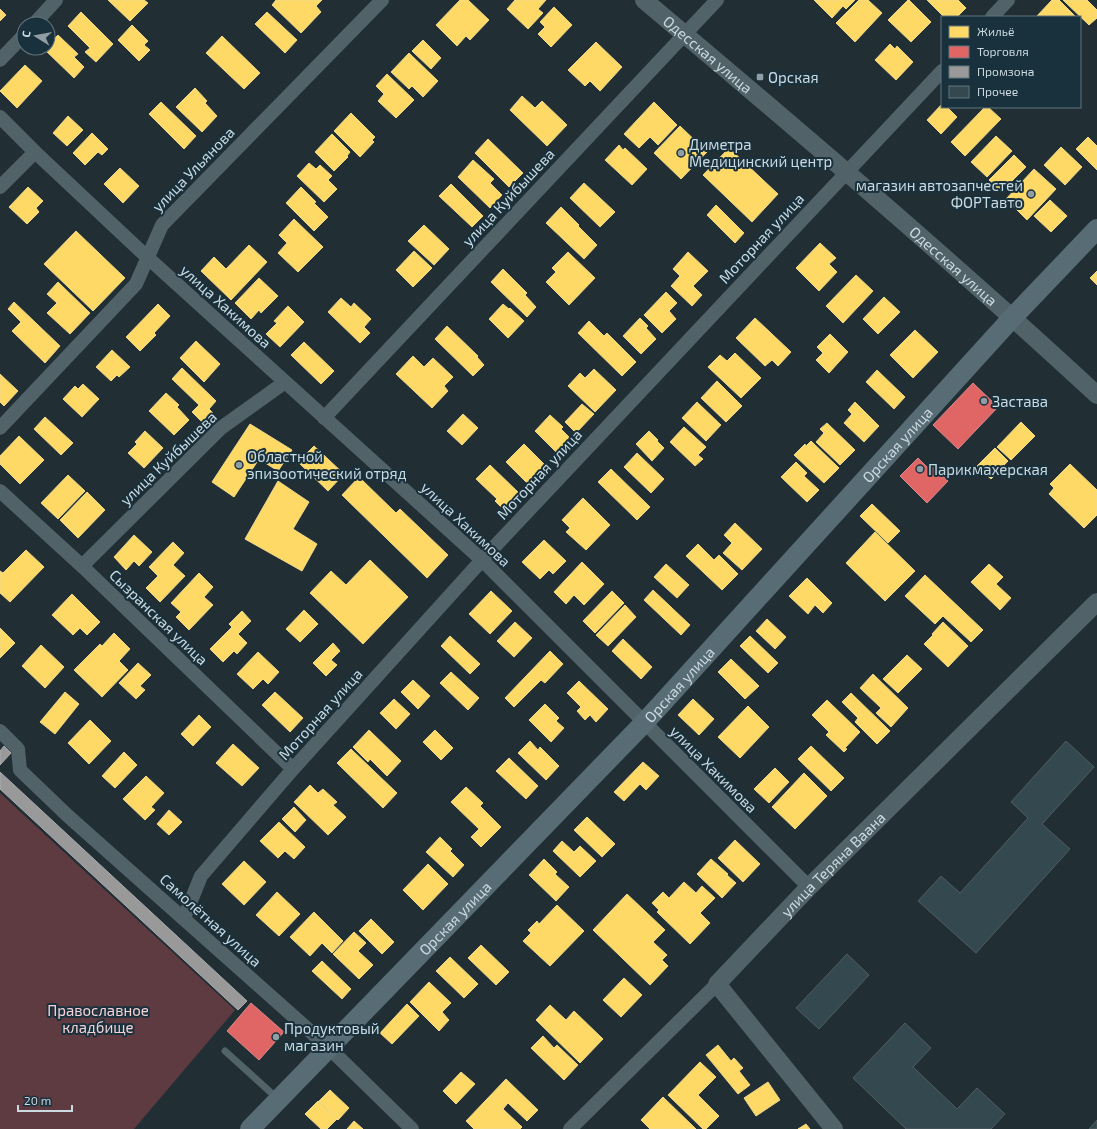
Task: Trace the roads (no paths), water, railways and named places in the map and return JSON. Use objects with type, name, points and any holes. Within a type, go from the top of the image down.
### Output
[{"type":"main road","name":"Орская улица","points":[[250,1129],[644,723],[1013,317],[1097,229]]},
{"type":"street","points":[[41,16],[56,0]]},
{"type":"street","name":"улица Ульянова","points":[[0,428],[136,284],[162,225],[382,0]]},
{"type":"street","name":"Одесская улица","points":[[644,0],[847,172],[1013,317],[1097,395]]},
{"type":"street","name":"улица Куйбышева","points":[[324,418],[717,0]]},
{"type":"street","points":[[993,16],[1008,0]]},
{"type":"street","points":[[0,60],[16,43]]},
{"type":"street","name":"Моторная улица","points":[[184,918],[201,876],[293,769],[482,560],[941,72]]},
{"type":"street","name":"улица Хакимова","points":[[0,117],[35,152],[147,257],[482,560],[809,887]]},
{"type":"street","points":[[0,187],[35,152]]},
{"type":"street","name":"улица Куйбышева","points":[[82,566],[221,428],[285,382]]},
{"type":"street","name":"Сызранская улица","points":[[0,491],[82,566],[293,769]]},
{"type":"street","name":"улица Теряна Ваана","points":[[570,1129],[717,984],[809,887],[1097,602]]},
{"type":"street","name":"Самолётная улица","points":[[0,730],[18,749],[20,770],[68,816],[329,1048],[412,1129]]},
{"type":"street","points":[[717,984],[834,1129]]},
{"type":"lane","points":[[225,1051],[278,1099]]},
{"type":"place","name":"Орская","points":[[760,77]]},
{"type":"place","name":"Диметра Медицинский центр","points":[[681,153]]},
{"type":"place","name":"магазин автозапчестей ФОРТавто","points":[[1031,194]]},
{"type":"place","name":"Застава","points":[[984,401]]},
{"type":"place","name":"Областной эпизоотический отряд","points":[[239,465]]},
{"type":"place","name":"Парикмахерская","points":[[920,469]]},
{"type":"place","name":"Продуктовый магазин","points":[[276,1037]]},
{"type":"park label","name":"Православное кладбище","points":[[98,1018]]}]
